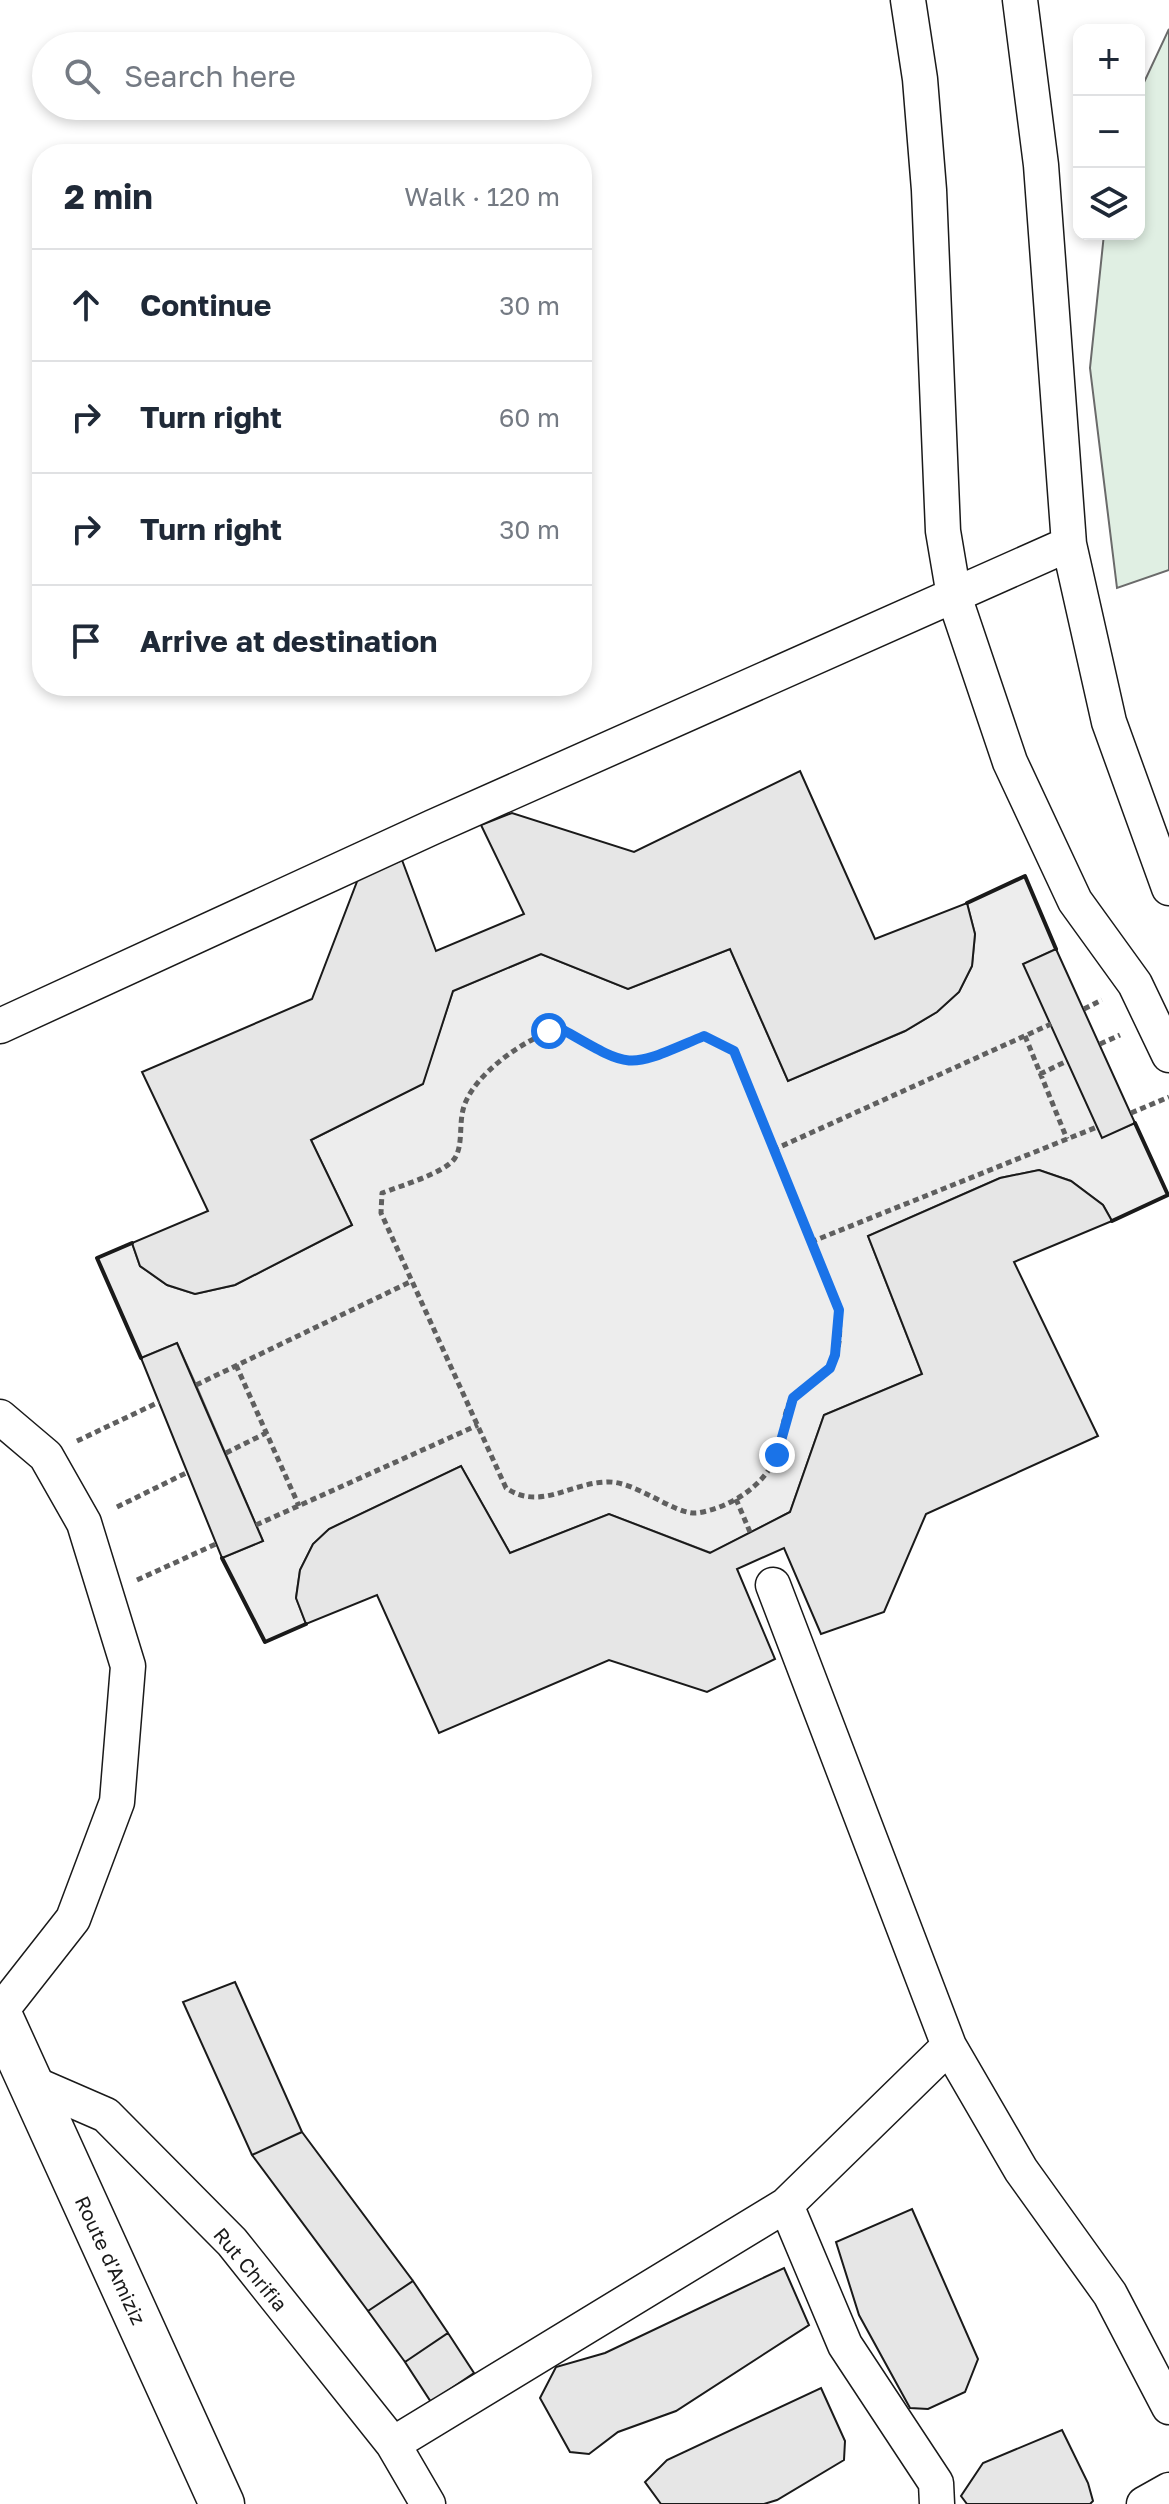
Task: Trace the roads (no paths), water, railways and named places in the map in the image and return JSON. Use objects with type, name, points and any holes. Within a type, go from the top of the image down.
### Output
[{"type":"main road","name":"Route d'Amiziz","points":[[0,2014],[222,2504]]},
{"type":"street","points":[[908,0],[928,174],[943,531],[954,596],[1010,762],[1075,901],[1135,984],[1169,1055]]},
{"type":"street","points":[[1020,0],[1041,165],[1069,544],[1109,722],[1169,888]]},
{"type":"street","points":[[0,1026],[433,827],[1069,544]]},
{"type":"street","points":[[0,1417],[46,1456],[84,1523],[128,1666],[117,1802],[73,1919],[0,2014]]},
{"type":"street","points":[[773,1585],[949,2046],[1021,2170],[1110,2294],[1169,2407]]},
{"type":"street","points":[[393,2444],[786,2205],[949,2046]]},
{"type":"street","name":"Rut Chrifia","points":[[30,2082],[106,2115],[232,2242],[393,2444],[428,2504]]},
{"type":"street","points":[[786,2205],[845,2345],[936,2483],[937,2504]]},
{"type":"street","points":[[1144,2504],[1169,2490]]}]
